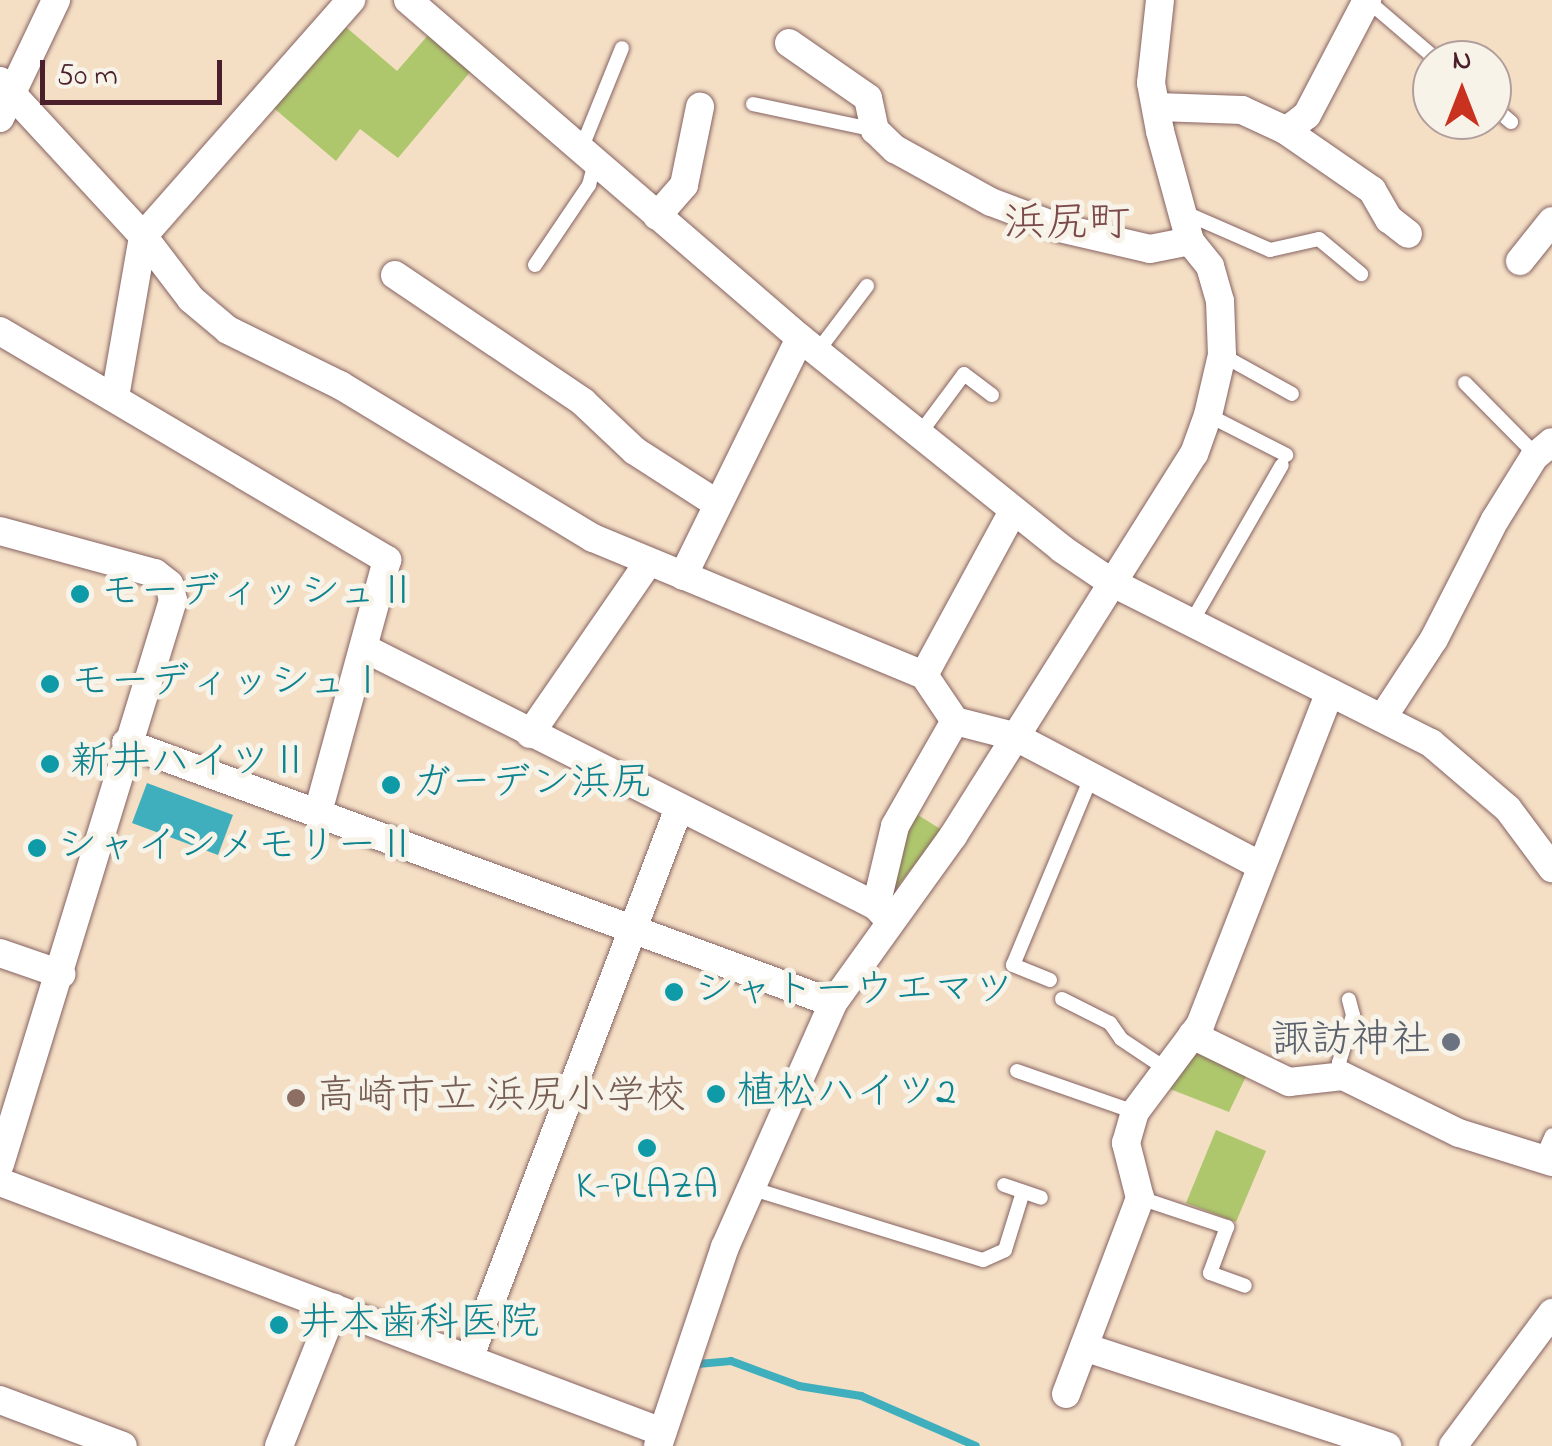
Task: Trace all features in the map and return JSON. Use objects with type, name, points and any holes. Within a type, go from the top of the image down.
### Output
[{"type":"street","points":[[56,0],[4,97],[144,236],[191,299],[228,330],[340,385],[518,497],[648,563],[924,675],[954,721],[1014,736],[1093,774],[1258,864]]},
{"type":"street","points":[[115,397],[144,236],[351,0]]},
{"type":"street","points":[[408,0],[808,345],[1014,511],[1111,582],[1431,743],[1481,782],[1552,868]]},
{"type":"street","points":[[0,1182],[469,1359],[660,1439],[693,1330],[750,1188],[833,1003],[882,913],[953,836],[1194,454],[1208,415],[1222,355],[1220,301],[1210,266],[1190,241],[1158,107],[1151,40],[1160,0]]},
{"type":"street","points":[[1285,130],[1307,114],[1367,0]]},
{"type":"street","points":[[788,43],[825,74],[868,98],[875,130],[895,149],[991,202],[1060,228],[1150,249],[1190,241]]},
{"type":"street","points":[[657,216],[684,185],[700,107]]},
{"type":"street","points":[[1158,107],[1242,110],[1285,130],[1372,190],[1389,219],[1408,234]]},
{"type":"street","points":[[1520,261],[1552,221]]},
{"type":"street","points":[[395,275],[584,402],[635,451],[716,503]]},
{"type":"street","points":[[0,331],[381,552],[388,572],[318,813]]},
{"type":"street","points":[[683,576],[716,503],[808,345]]},
{"type":"street","points":[[1383,718],[1544,448]]},
{"type":"street","points":[[924,675],[1014,511]]},
{"type":"street","points":[[0,531],[154,574],[169,584],[173,600],[126,742],[60,974],[0,1164]]},
{"type":"street","points":[[530,734],[648,563]]},
{"type":"street","points":[[366,649],[882,913]]},
{"type":"street","points":[[1066,1394],[1140,1198],[1126,1143],[1135,1112],[1192,1035],[1330,692]]},
{"type":"street","points":[[882,913],[895,826],[954,721]]},
{"type":"street","points":[[126,742],[833,1003]]},
{"type":"street","points":[[469,1359],[679,808]]},
{"type":"street","points":[[0,954],[60,974]]},
{"type":"street","points":[[1192,1035],[1289,1082],[1343,1076],[1459,1133],[1548,1152]]},
{"type":"street","points":[[279,1446],[334,1308]]},
{"type":"street","points":[[1453,1446],[1551,1317]]},
{"type":"street","points":[[1084,1348],[1386,1446]]},
{"type":"street","points":[[0,1400],[123,1446]]},
{"type":"lane","points":[[1367,0],[1414,40]]},
{"type":"lane","points":[[535,265],[589,185],[588,157],[622,48]]},
{"type":"lane","points":[[753,104],[875,130]]},
{"type":"lane","points":[[1183,212],[1270,250],[1319,240],[1361,274]]},
{"type":"lane","points":[[808,345],[867,286]]},
{"type":"lane","points":[[1222,355],[1292,394]]},
{"type":"lane","points":[[918,436],[964,374],[992,395]]},
{"type":"lane","points":[[1464,383],[1544,448]]},
{"type":"lane","points":[[1191,623],[1284,460],[1208,415]]},
{"type":"lane","points":[[1050,980],[1014,964],[1093,774]]},
{"type":"lane","points":[[1062,999],[1110,1023],[1121,1038],[1169,1070]]},
{"type":"lane","points":[[1343,1076],[1339,1063],[1354,1014],[1349,1000]]},
{"type":"lane","points":[[1018,1071],[1135,1112]]},
{"type":"lane","points":[[1004,1185],[1041,1198]]},
{"type":"lane","points":[[750,1188],[982,1260],[1004,1250],[1023,1192]]},
{"type":"lane","points":[[1140,1198],[1226,1227],[1210,1273],[1245,1286]]},
{"type":"green space","points":[[339,21],[397,71],[429,34],[471,71],[398,158],[360,129],[336,161],[269,104]]},
{"type":"green space","points":[[910,810],[942,830],[889,897]]},
{"type":"green space","points":[[1200,1045],[1250,1068],[1229,1112],[1170,1089]]},
{"type":"green space","points":[[1216,1130],[1266,1151],[1236,1222],[1186,1203]]},
{"type":"water","points":[[147,783],[233,815],[218,855],[132,823]]},
{"type":"waterway","points":[[698,1364],[731,1361],[799,1386],[861,1396],[976,1446]]},
{"type":"place","name":"モーディッシュⅡ","points":[[80,594]]},
{"type":"place","name":"モーディッシュⅠ","points":[[50,684]]},
{"type":"place","name":"新井ハイツⅡ","points":[[50,764]]},
{"type":"place","name":"ガーデン浜尻","points":[[391,785]]},
{"type":"place","name":"シャインメモリーⅡ","points":[[37,848]]},
{"type":"place","name":"シャトーウエマツ","points":[[674,992]]},
{"type":"place","name":"諏訪神社","points":[[1451,1042]]},
{"type":"place","name":"植松ハイツ2","points":[[716,1094]]},
{"type":"place","name":"高崎市立 浜尻小学校","points":[[296,1098]]},
{"type":"place","name":"K-PLAZA","points":[[647,1148]]},
{"type":"place","name":"井本歯科医院","points":[[279,1325]]},
{"type":"district","name":"浜尻町","points":[[1067,225]]}]
